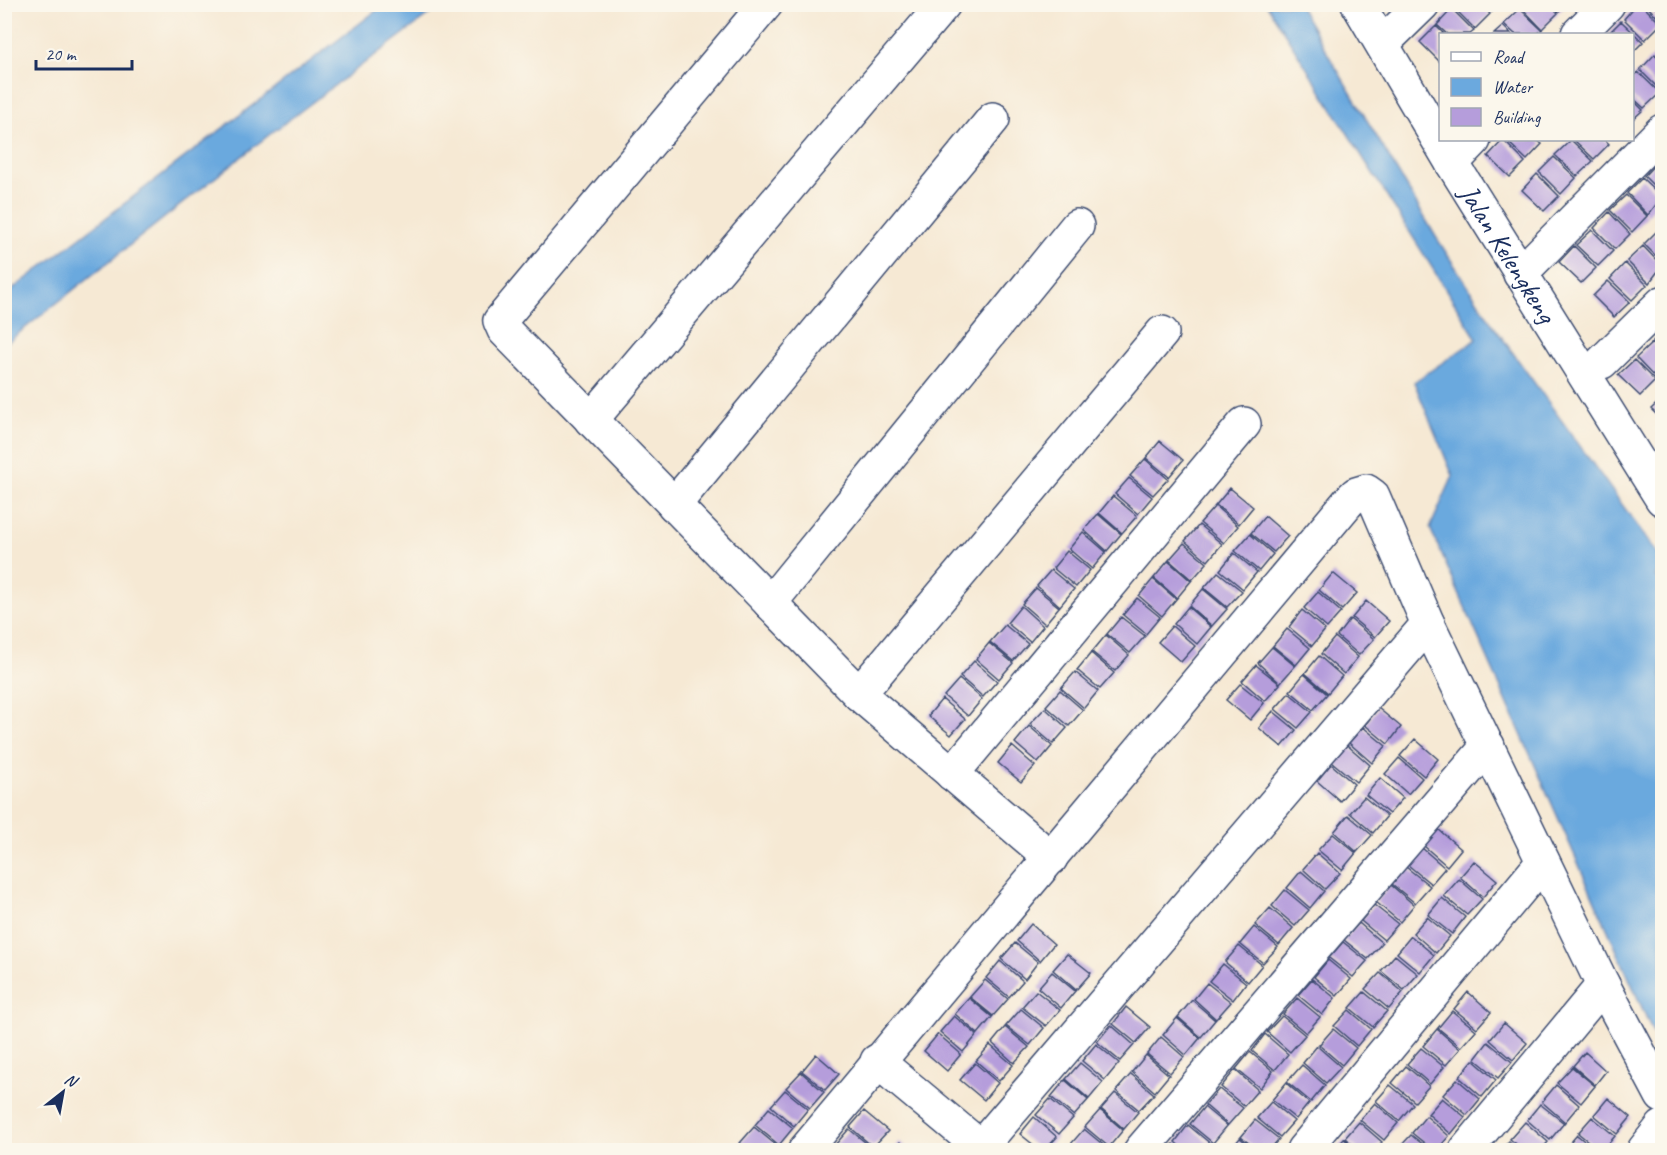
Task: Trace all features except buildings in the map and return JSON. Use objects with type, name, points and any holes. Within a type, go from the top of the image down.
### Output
[{"type":"street","points":[[766,4],[500,321],[504,330],[859,694],[1051,858]]},
{"type":"street","points":[[591,420],[944,4]]},
{"type":"street","name":"Jalan Kelengkeng","points":[[1358,4],[1439,140]]},
{"type":"street","points":[[1383,43],[1423,4]]},
{"type":"street","points":[[1579,33],[1608,4]]},
{"type":"street","points":[[674,505],[993,118]]},
{"type":"street","points":[[1520,274],[1662,131]]},
{"type":"street","name":"Jalan Kelengkeng","points":[[1439,141],[1662,499]]},
{"type":"street","points":[[1452,163],[1473,141]]},
{"type":"street","points":[[770,603],[1077,226]]},
{"type":"street","points":[[1602,363],[1662,303]]},
{"type":"street","points":[[859,694],[1162,333]]},
{"type":"street","points":[[952,774],[1244,424]]},
{"type":"street","points":[[805,1150],[1356,494],[1366,491],[1373,496],[1428,624],[1603,985],[1662,1096]]},
{"type":"street","points":[[878,1061],[981,1150],[1428,624]]},
{"type":"street","points":[[1141,1150],[1488,746]]},
{"type":"street","points":[[1303,1150],[1544,862]]},
{"type":"street","points":[[1466,1150],[1603,985]]},
{"type":"street","points":[[1644,1150],[1662,1127]]},
{"type":"water","points":[[385,4],[442,5],[274,131],[5,344],[5,295]]},
{"type":"water","points":[[1267,5],[1299,5],[1436,237],[1495,328],[1662,560],[1662,568],[1655,576],[1662,584],[1662,1053],[1430,528],[1453,476],[1414,382],[1477,339]]}]
